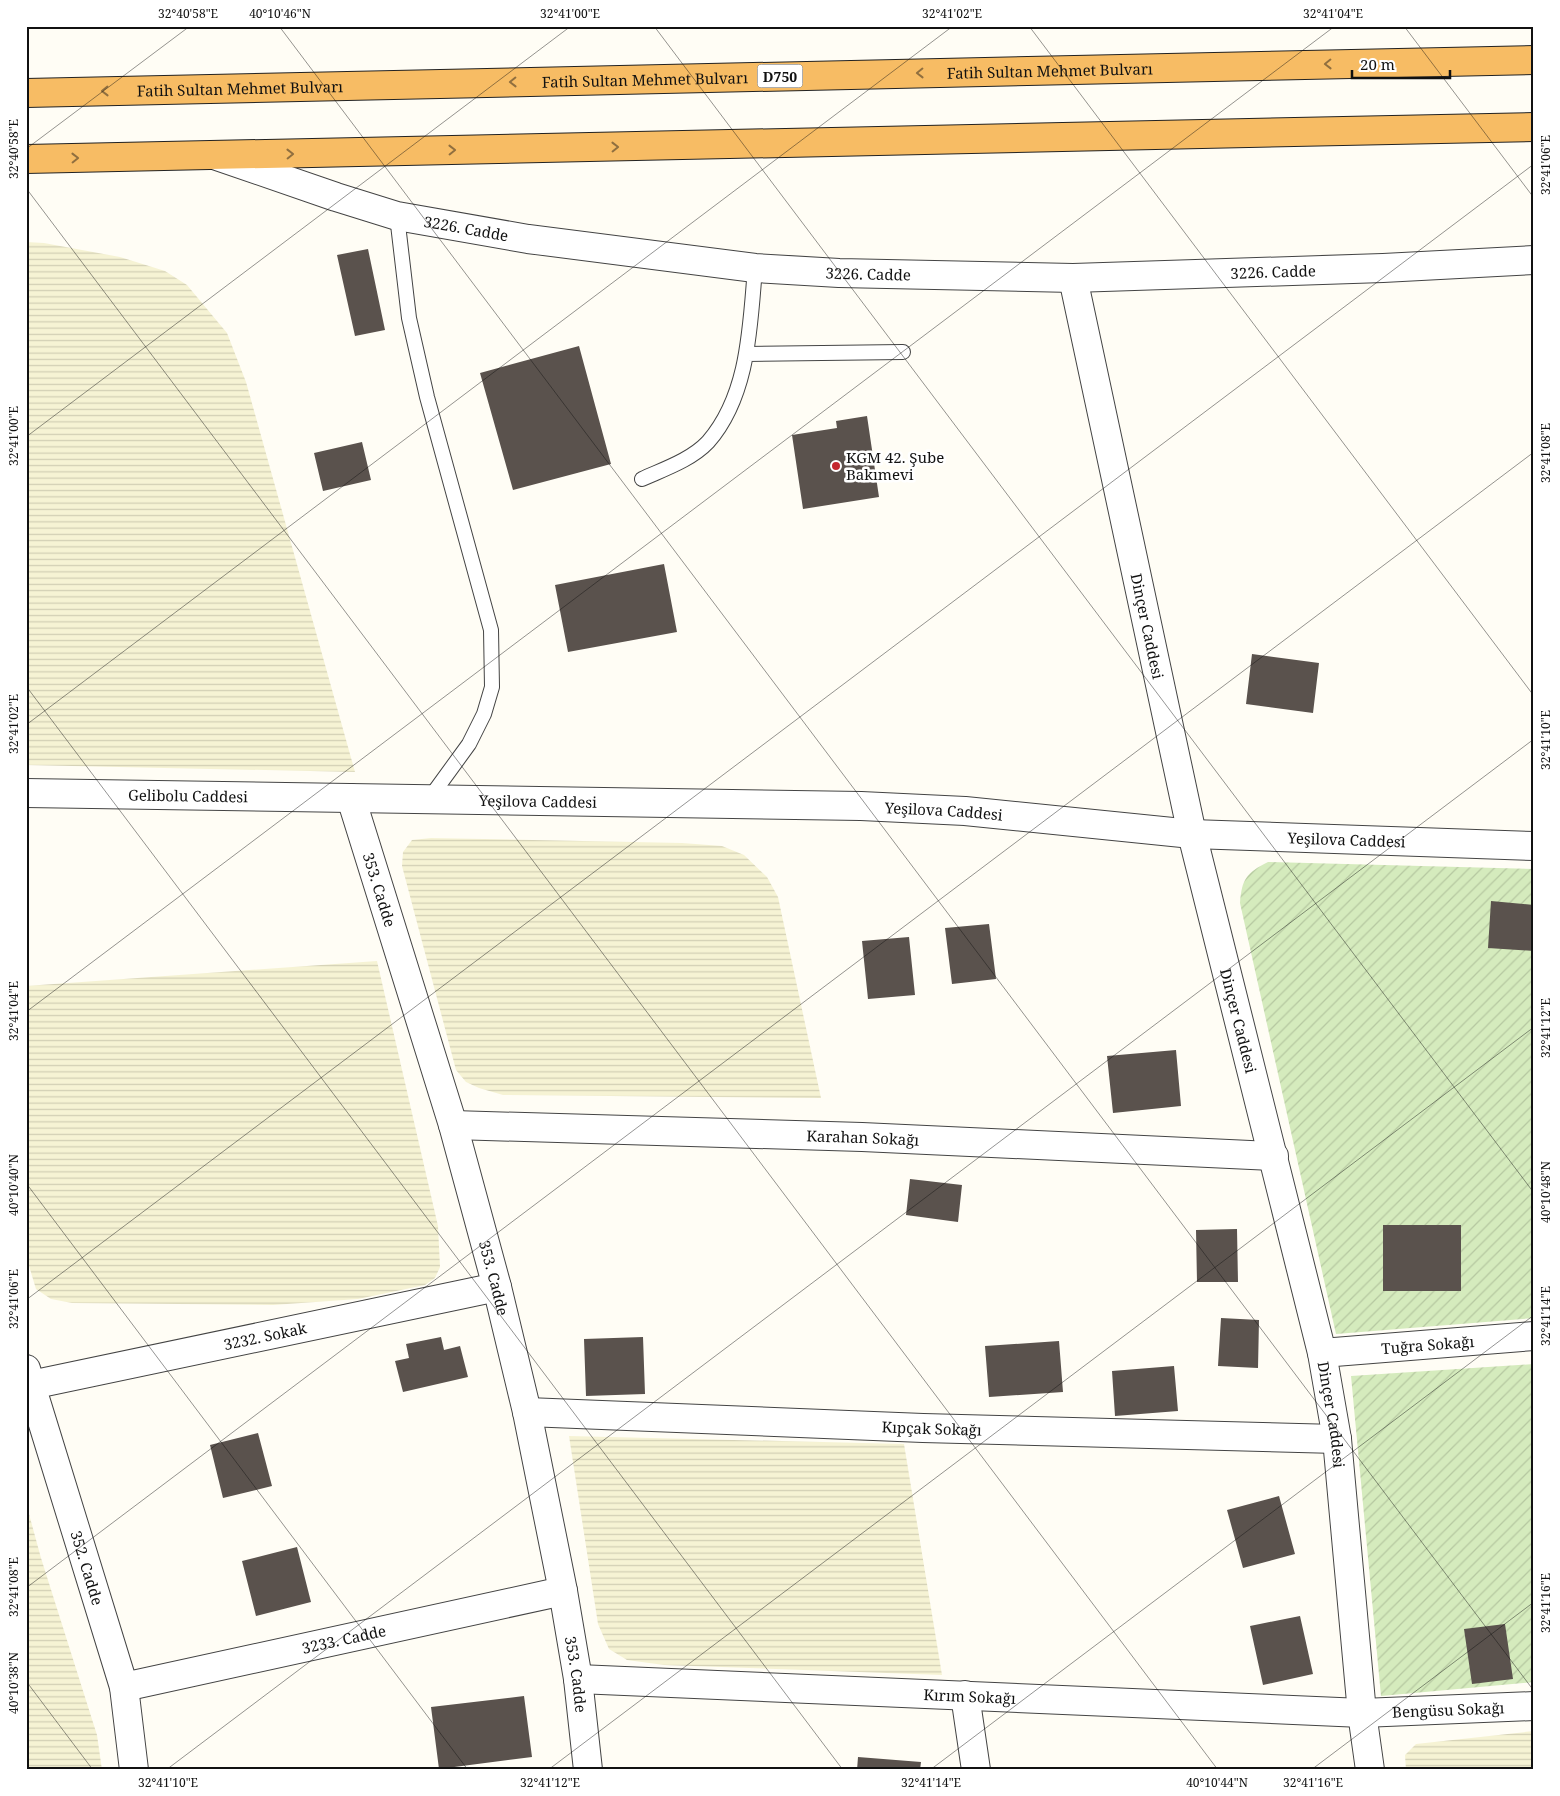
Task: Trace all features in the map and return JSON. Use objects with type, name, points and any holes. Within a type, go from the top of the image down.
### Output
[{"type":"highway","name":"Fatih Sultan Mehmet Bulvarı","points":[[26,93],[1534,60]]},
{"type":"highway","points":[[26,160],[1534,128]]},
{"type":"street","name":"3226. Cadde","points":[[216,156],[398,216],[528,239],[754,268],[839,273],[1073,278],[1373,269],[1534,260]]},
{"type":"street","name":"Dinçer Caddesi","points":[[1073,278],[1192,834],[1322,1353],[1337,1439],[1362,1713],[1370,1770]]},
{"type":"street","name":"Gelibolu Caddesi","points":[[26,793],[351,798]]},
{"type":"street","name":"Yeşilova Caddesi","points":[[351,798],[784,804],[914,808],[1037,817],[1192,834],[1534,846]]},
{"type":"street","name":"353. Cadde","points":[[351,798],[453,1125],[498,1287],[527,1412],[563,1591],[578,1679],[588,1770]]},
{"type":"street","name":"Karahan Sokağı","points":[[453,1125],[862,1137],[1274,1156]]},
{"type":"street","name":"3232. Sokak","points":[[29,1377],[498,1287]]},
{"type":"street","name":"Tuğra Sokağı","points":[[1322,1353],[1534,1336]]},
{"type":"street","name":"352. Cadde","points":[[29,1377],[124,1687],[134,1770]]},
{"type":"street","name":"Kıpçak Sokağı","points":[[527,1412],[922,1428],[1337,1439]]},
{"type":"street","name":"3233. Cadde","points":[[124,1687],[563,1591]]},
{"type":"street","name":"Kırım Sokağı","points":[[578,1679],[1362,1713]]},
{"type":"street","points":[[965,1695],[976,1770]]},
{"type":"street","name":"Bengüsu Sokağı","points":[[1362,1713],[1534,1706]]},
{"type":"lane","points":[[398,216],[409,318],[426,397],[491,630],[492,687],[484,714],[469,744],[429,799]]},
{"type":"lane","points":[[642,479],[686,459],[707,442],[722,421],[738,389],[746,354],[754,268]]},
{"type":"lane","points":[[746,354],[903,352]]},
{"type":"shaded area","points":[[26,242],[44,243],[120,257],[165,271],[187,285],[227,333],[246,382],[355,772],[26,765]]},
{"type":"shaded area","points":[[431,838],[682,843],[722,846],[744,855],[767,877],[778,897],[821,1098],[503,1095],[466,1082],[456,1070],[402,866],[403,852],[412,840]]},
{"type":"shaded area","points":[[377,961],[438,1226],[440,1267],[435,1278],[425,1285],[358,1299],[273,1305],[72,1303],[51,1299],[36,1289],[26,1256],[26,986]]},
{"type":"shaded area","points":[[569,1436],[904,1444],[942,1675],[664,1665],[627,1660],[609,1649],[598,1624]]},
{"type":"shaded area","points":[[26,1503],[41,1558],[97,1735],[102,1770],[26,1770]]},
{"type":"shaded area","points":[[1534,1731],[1534,1770],[1406,1770],[1405,1755],[1416,1744]]},
{"type":"green space","points":[[1268,862],[1534,869],[1534,1318],[1336,1334],[1240,903],[1242,888],[1246,878],[1250,873]]},
{"type":"green space","points":[[1534,1364],[1534,1682],[1381,1696],[1351,1376]]},
{"type":"building","points":[[368,249],[385,330],[355,336],[337,255]]},
{"type":"building","points":[[579,346],[611,464],[513,490],[480,373]]},
{"type":"building","name":"KGM 42. Şube Bakımevi","points":[[867,416],[879,497],[803,509],[792,435],[837,428],[836,421]]},
{"type":"building","points":[[362,442],[371,480],[323,491],[314,453]]},
{"type":"building","points":[[664,564],[677,632],[568,652],[555,585]]},
{"type":"building","points":[[1252,654],[1319,663],[1313,713],[1246,704]]},
{"type":"building","points":[[1491,901],[1534,905],[1534,951],[1488,948]]},
{"type":"building","points":[[989,924],[996,979],[952,984],[945,928]]},
{"type":"building","points":[[909,937],[915,995],[868,999],[862,941]]},
{"type":"building","points":[[1176,1050],[1181,1106],[1113,1113],[1107,1056]]},
{"type":"building","points":[[910,1179],[962,1185],[958,1222],[906,1215]]},
{"type":"building","points":[[1383,1225],[1461,1225],[1461,1291],[1383,1291]]},
{"type":"building","points":[[1237,1229],[1238,1282],[1197,1282],[1196,1230]]},
{"type":"building","points":[[1221,1318],[1259,1320],[1258,1368],[1218,1366]]},
{"type":"building","points":[[441,1337],[444,1350],[460,1346],[468,1377],[403,1392],[395,1361],[409,1358],[406,1344]]},
{"type":"building","points":[[643,1337],[645,1394],[586,1396],[584,1339]]},
{"type":"building","points":[[1059,1341],[1063,1392],[989,1397],[985,1346]]},
{"type":"building","points":[[1174,1366],[1178,1411],[1115,1416],[1112,1371]]},
{"type":"building","points":[[258,1433],[272,1486],[223,1498],[210,1445]]},
{"type":"building","points":[[1279,1496],[1295,1554],[1243,1568],[1227,1510]]},
{"type":"building","points":[[297,1547],[311,1602],[256,1616],[242,1561]]},
{"type":"building","points":[[1300,1616],[1313,1674],[1263,1685],[1250,1626]]},
{"type":"building","points":[[1505,1624],[1513,1679],[1472,1684],[1464,1629]]},
{"type":"building","points":[[524,1696],[532,1757],[439,1769],[431,1707]]},
{"type":"building","points":[[858,1757],[921,1762],[920,1770],[857,1770]]},
{"type":"place","name":"KGM 42. Şube Bakımevi","points":[[836,466]]}]
